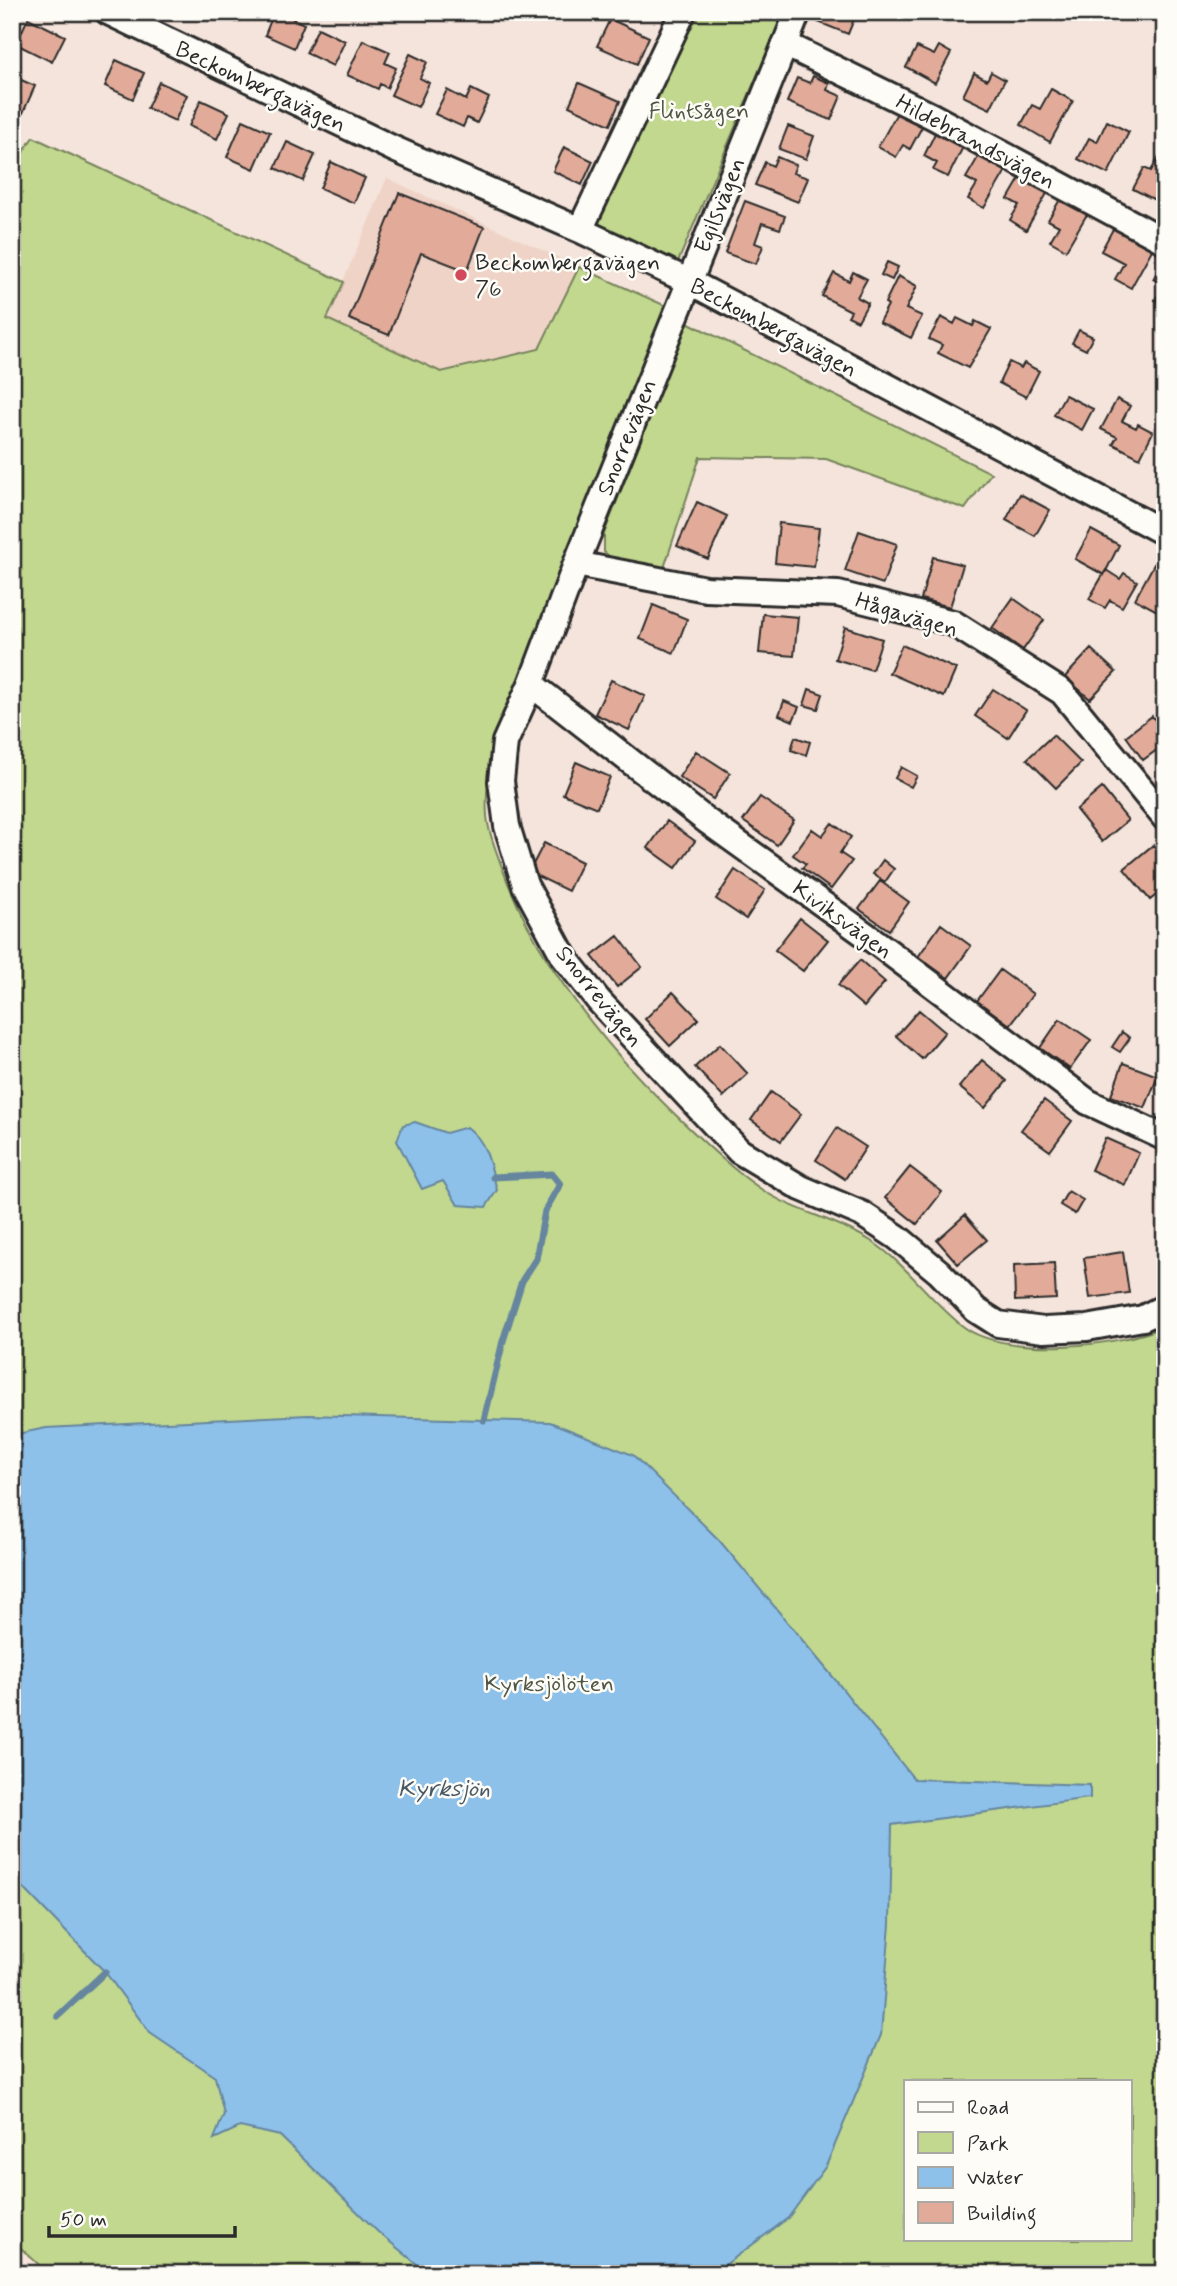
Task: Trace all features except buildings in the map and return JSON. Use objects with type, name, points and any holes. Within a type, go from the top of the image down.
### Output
[{"type":"street","name":"Beckombergavägen","points":[[108,12],[394,149],[580,230],[688,281],[1165,533]]},
{"type":"street","points":[[580,230],[683,12]]},
{"type":"street","name":"Egilsvägen","points":[[688,281],[798,12]]},
{"type":"street","name":"Hildebrandsvägen","points":[[785,44],[932,116],[1165,241]]},
{"type":"street","name":"Snorrevägen","points":[[688,281],[531,684],[505,743],[502,781],[507,826],[526,885],[564,957],[599,1001],[739,1151],[802,1188],[862,1214],[897,1237],[939,1272],[976,1310],[998,1324],[1044,1330],[1087,1328],[1143,1318],[1165,1307]]},
{"type":"street","name":"Hågavägen","points":[[576,564],[706,589],[838,594],[953,623],[1062,692],[1165,818]]},
{"type":"street","name":"Kiviksvägen","points":[[531,684],[707,821],[877,943],[1088,1102],[1165,1138]]},
{"type":"shaded area","name":"Beckombergavägen 76","points":[[387,178],[579,267],[539,349],[441,372],[327,319]]},
{"type":"green space","name":"Flintsågen","points":[[694,12],[784,12],[678,262],[596,224]]},
{"type":"green space","name":"Kyrksjölöten","points":[[33,137],[344,282],[327,319],[441,372],[539,349],[579,267],[666,306],[495,743],[487,788],[489,828],[515,899],[533,935],[577,1004],[656,1096],[712,1150],[751,1182],[788,1204],[871,1241],[896,1260],[952,1317],[983,1337],[1007,1343],[1063,1346],[1121,1339],[1165,1326],[1165,2274],[49,2274],[12,2240],[12,169]]},
{"type":"green space","points":[[687,322],[991,473],[965,509],[826,459],[700,457],[664,568],[613,559],[604,552],[604,534]]},
{"type":"water","points":[[415,1122],[446,1133],[467,1127],[480,1140],[497,1190],[486,1207],[458,1205],[443,1181],[422,1189],[397,1141],[403,1125]]},
{"type":"water","name":"Kyrksjön","points":[[308,1415],[550,1422],[633,1455],[719,1540],[914,1779],[1090,1785],[1090,1798],[892,1825],[890,1924],[881,2035],[826,2166],[788,2218],[713,2274],[429,2274],[378,2232],[280,2136],[240,2127],[214,2139],[224,2114],[215,2077],[150,2033],[105,1972],[12,1876],[12,1435],[46,1428]]},
{"type":"waterway","points":[[484,1420],[503,1341],[522,1281],[536,1259],[545,1211],[560,1184],[552,1174],[493,1177]]},
{"type":"waterway","points":[[58,2016],[105,1972]]},
{"type":"place","name":"Beckombergavägen 76","points":[[461,275]]}]
